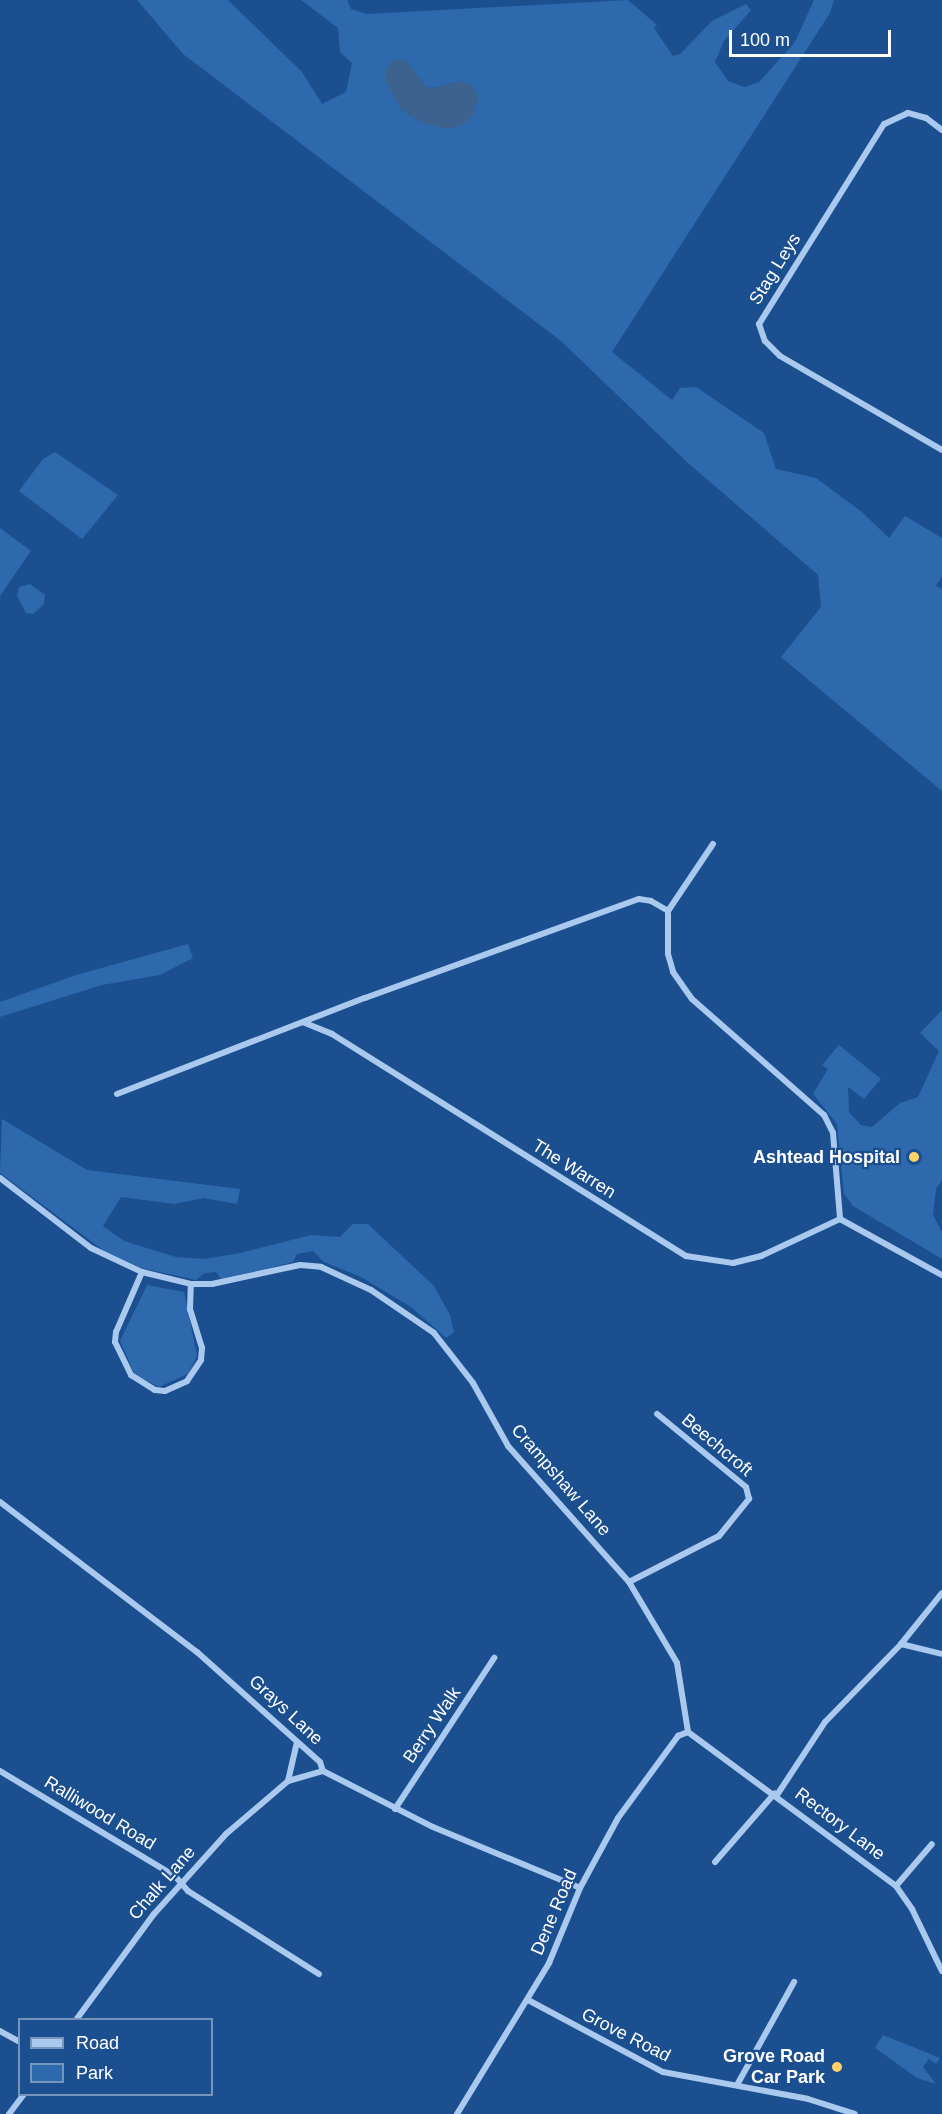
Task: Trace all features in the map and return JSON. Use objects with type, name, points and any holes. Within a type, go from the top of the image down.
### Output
[{"type":"street","name":"Stag Leys","points":[[942,130],[926,118],[908,112],[885,124],[759,324],[765,341],[780,356],[942,450]]},
{"type":"street","points":[[713,844],[668,911],[668,954],[681,986],[824,1115],[833,1133],[840,1219],[942,1275]]},
{"type":"street","points":[[117,1094],[639,899],[651,901],[668,911]]},
{"type":"street","name":"The Warren","points":[[305,1023],[332,1034],[686,1256],[733,1263],[761,1256],[840,1219]]},
{"type":"street","name":"Crampshaw Lane","points":[[0,1178],[91,1248],[142,1272],[191,1284],[231,1283],[300,1264],[321,1267],[371,1290],[412,1317],[447,1346],[508,1446],[629,1582],[677,1664],[688,1732]]},
{"type":"street","points":[[142,1272],[116,1332],[115,1342],[131,1375],[155,1390],[165,1390],[187,1381],[201,1360],[202,1348],[190,1309],[191,1284]]},
{"type":"street","name":"Beechcroft","points":[[629,1582],[658,1564],[710,1542],[748,1499],[746,1487],[657,1414]]},
{"type":"street","name":"Grays Lane","points":[[0,1502],[197,1652],[320,1762],[322,1771],[395,1809],[580,1888]]},
{"type":"street","points":[[715,1862],[776,1794],[825,1722],[901,1644],[942,1593]]},
{"type":"street","points":[[901,1644],[942,1654]]},
{"type":"street","name":"Berry Walk","points":[[395,1809],[494,1658]]},
{"type":"street","name":"Rectory Lane","points":[[688,1732],[776,1794],[896,1886],[912,1909],[942,1971]]},
{"type":"street","name":"Dene Road","points":[[457,2114],[528,2000],[562,1938],[580,1888],[633,1794],[678,1736],[688,1732]]},
{"type":"street","points":[[288,1781],[297,1742]]},
{"type":"street","name":"Ralliwood Road","points":[[0,1771],[182,1883],[188,1891],[319,1974]]},
{"type":"street","name":"Chalk Lane","points":[[77,2018],[113,1966],[226,1834],[288,1781],[322,1771]]},
{"type":"street","points":[[896,1886],[932,1845]]},
{"type":"street","points":[[737,2085],[794,1982]]},
{"type":"street","name":"Grove Road","points":[[528,2000],[663,2072],[737,2085],[855,2114]]},
{"type":"street","points":[[0,2031],[18,2041]]},
{"type":"street","points":[[9,2114],[22,2096]]},
{"type":"green space","points":[[137,0],[228,0],[302,72],[322,104],[346,92],[352,63],[340,52],[338,28],[301,0],[347,0],[351,9],[367,14],[628,0],[657,25],[654,28],[673,56],[680,54],[712,21],[746,4],[751,10],[724,41],[715,62],[728,81],[744,87],[759,82],[795,42],[814,0],[834,0],[830,13],[612,352],[672,400],[680,388],[696,387],[764,433],[776,469],[816,478],[862,512],[889,538],[905,516],[942,538],[942,576],[936,586],[942,589],[942,791],[781,657],[821,607],[818,575],[688,463],[561,341],[183,54]],"holes":[[[409,64],[424,86],[435,88],[459,81],[420,122],[400,108]]]},
{"type":"green space","points":[[55,452],[118,495],[82,539],[19,491],[43,459]]},
{"type":"green space","points":[[0,528],[31,551],[0,596]]},
{"type":"green space","points":[[30,584],[45,595],[44,604],[33,614],[26,613],[17,596],[19,587]]},
{"type":"green space","points":[[188,944],[193,958],[160,975],[102,985],[0,1017],[0,1002],[76,975]]},
{"type":"green space","points":[[942,1010],[942,1180],[936,1189],[933,1215],[942,1232],[942,1259],[853,1206],[844,1194],[837,1124],[813,1094],[828,1069],[822,1065],[839,1045],[881,1079],[864,1099],[848,1087],[849,1112],[861,1125],[872,1127],[900,1103],[918,1097],[939,1051],[920,1033]]},
{"type":"green space","points":[[2,1119],[87,1170],[240,1189],[237,1204],[204,1198],[174,1204],[121,1197],[103,1226],[124,1241],[176,1257],[204,1259],[240,1253],[311,1235],[340,1237],[353,1224],[368,1224],[434,1286],[450,1315],[454,1332],[446,1338],[411,1307],[361,1277],[324,1262],[313,1251],[297,1254],[293,1262],[222,1280],[216,1272],[205,1273],[196,1280],[141,1268],[103,1250],[0,1173]]},
{"type":"green space","points":[[147,1285],[184,1292],[197,1356],[188,1374],[159,1387],[135,1375],[120,1341]]},
{"type":"green space","points":[[883,2035],[940,2058],[936,2064],[929,2059],[923,2067],[936,2084],[917,2078],[875,2048]]},
{"type":"shaded area","points":[[400,59],[409,63],[424,86],[435,88],[459,81],[473,86],[479,97],[472,117],[461,126],[446,129],[420,122],[400,108],[386,82],[386,70],[392,61]]},
{"type":"place","name":"Ashtead Hospital","points":[[914,1157]]},
{"type":"place","name":"Grove Road Car Park","points":[[837,2067]]}]
